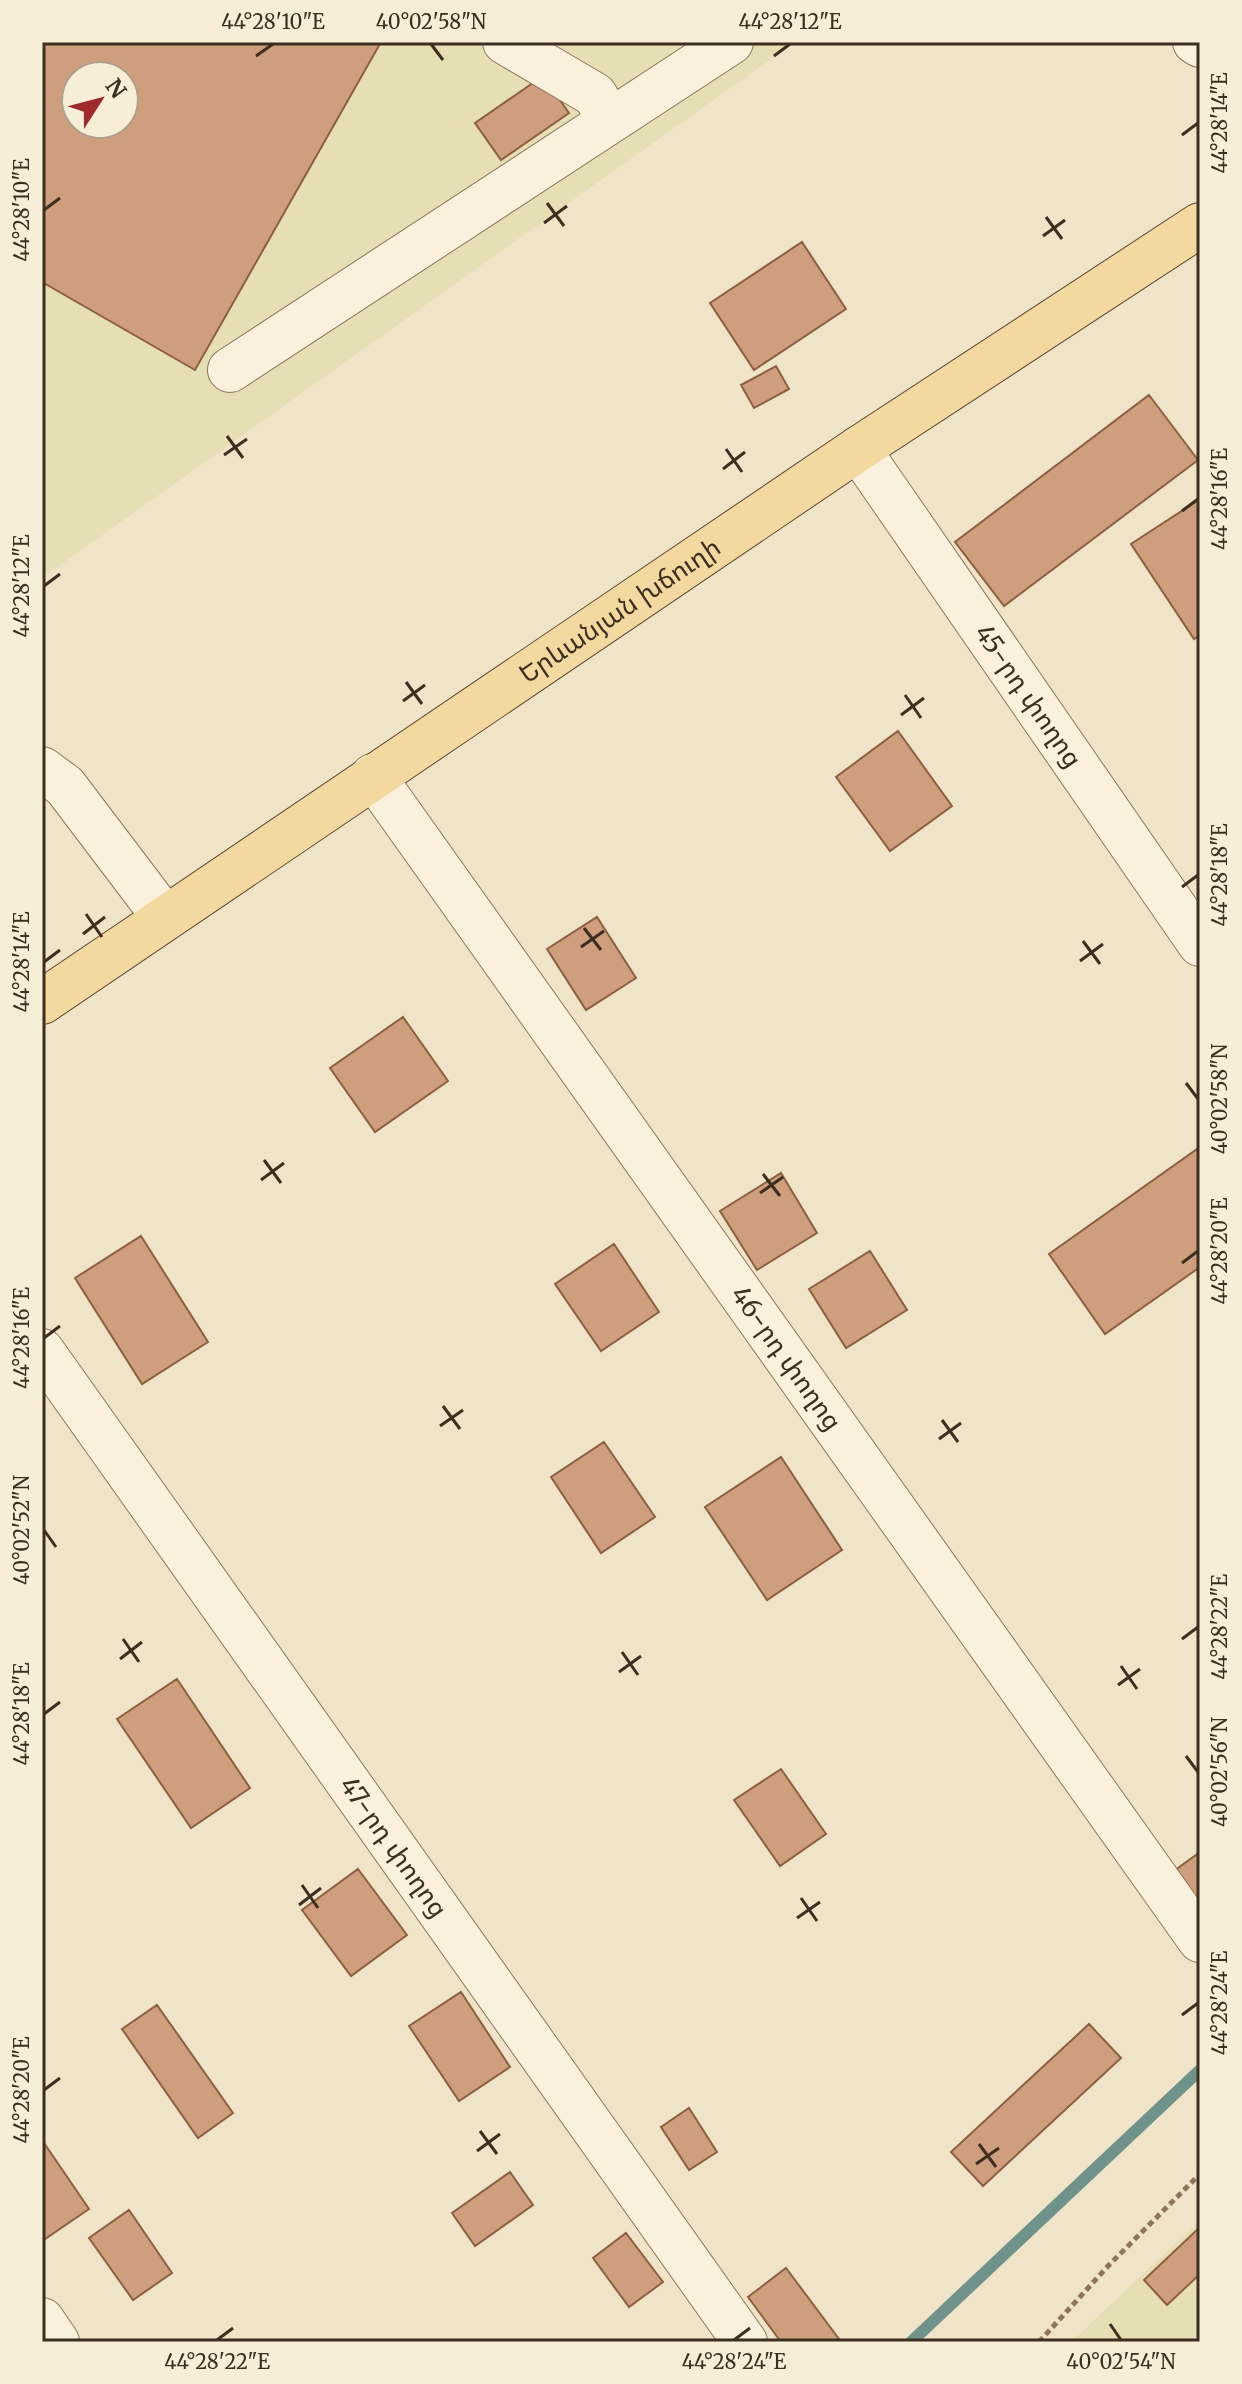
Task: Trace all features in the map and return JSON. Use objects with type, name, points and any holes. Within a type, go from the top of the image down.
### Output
[{"type":"main road","name":"Երևանյան խճուղի","points":[[42,1002],[858,449],[1200,225]]},
{"type":"street","points":[[505,42],[595,95],[609,119]]},
{"type":"street","points":[[230,370],[609,119],[731,42]]},
{"type":"street","name":"45-րդ փողոց","points":[[858,449],[1200,944]]},
{"type":"street","points":[[42,769],[65,786],[165,918]]},
{"type":"street","name":"46-րդ փողոց","points":[[373,776],[1200,1940]]},
{"type":"street","name":"47-րդ փողոց","points":[[42,1351],[745,2342]]},
{"type":"street","points":[[42,2320],[57,2342]]},
{"type":"path","points":[[1039,2342],[1109,2265],[1200,2174]]},
{"type":"shaded area","points":[[42,42],[795,42],[42,578]]},
{"type":"shaded area","points":[[1200,2220],[1200,2342],[1071,2342]]},
{"type":"building","points":[[42,42],[381,42],[195,370],[42,282]]},
{"type":"building","points":[[543,76],[569,113],[501,160],[475,123]]},
{"type":"building","points":[[802,242],[846,309],[754,370],[710,303]]},
{"type":"building","points":[[776,366],[789,389],[754,408],[741,385]]},
{"type":"building","points":[[1149,395],[1198,460],[1004,606],[955,542]]},
{"type":"building","points":[[1200,499],[1200,635],[1194,639],[1131,544]]},
{"type":"building","points":[[898,731],[952,806],[890,851],[836,777]]},
{"type":"building","points":[[597,917],[636,978],[586,1010],[547,949]]},
{"type":"building","points":[[403,1017],[448,1081],[375,1132],[330,1068]]},
{"type":"building","points":[[1200,1147],[1200,1267],[1105,1334],[1049,1254]]},
{"type":"building","points":[[781,1173],[817,1233],[757,1270],[720,1211]]},
{"type":"building","points":[[141,1236],[208,1342],[142,1384],[75,1278]]},
{"type":"building","points":[[614,1244],[659,1312],[601,1351],[555,1284]]},
{"type":"building","points":[[870,1251],[907,1310],[846,1348],[809,1289]]},
{"type":"building","points":[[604,1442],[655,1517],[601,1553],[551,1477]]},
{"type":"building","points":[[781,1457],[842,1550],[767,1600],[705,1507]]},
{"type":"building","points":[[177,1679],[250,1788],[191,1828],[117,1719]]},
{"type":"building","points":[[781,1769],[826,1834],[780,1866],[734,1800]]},
{"type":"building","points":[[1200,1852],[1200,1922],[1167,1876]]},
{"type":"building","points":[[358,1869],[407,1935],[351,1976],[302,1910]]},
{"type":"building","points":[[461,1992],[510,2067],[459,2101],[409,2026]]},
{"type":"building","points":[[157,2005],[233,2113],[198,2138],[122,2029]]},
{"type":"building","points":[[1089,2024],[1121,2058],[983,2186],[951,2152]]},
{"type":"building","points":[[689,2108],[717,2152],[689,2170],[661,2127]]},
{"type":"building","points":[[42,2140],[89,2209],[42,2241]]},
{"type":"building","points":[[510,2172],[533,2205],[475,2246],[452,2213]]},
{"type":"building","points":[[129,2210],[172,2273],[133,2300],[89,2238]]},
{"type":"building","points":[[1200,2227],[1200,2274],[1167,2305],[1144,2280]]},
{"type":"building","points":[[626,2233],[663,2282],[629,2307],[593,2258]]},
{"type":"building","points":[[786,2268],[839,2339],[834,2342],[781,2342],[748,2297]]},
{"type":"waterway","points":[[911,2342],[1200,2070]]}]
